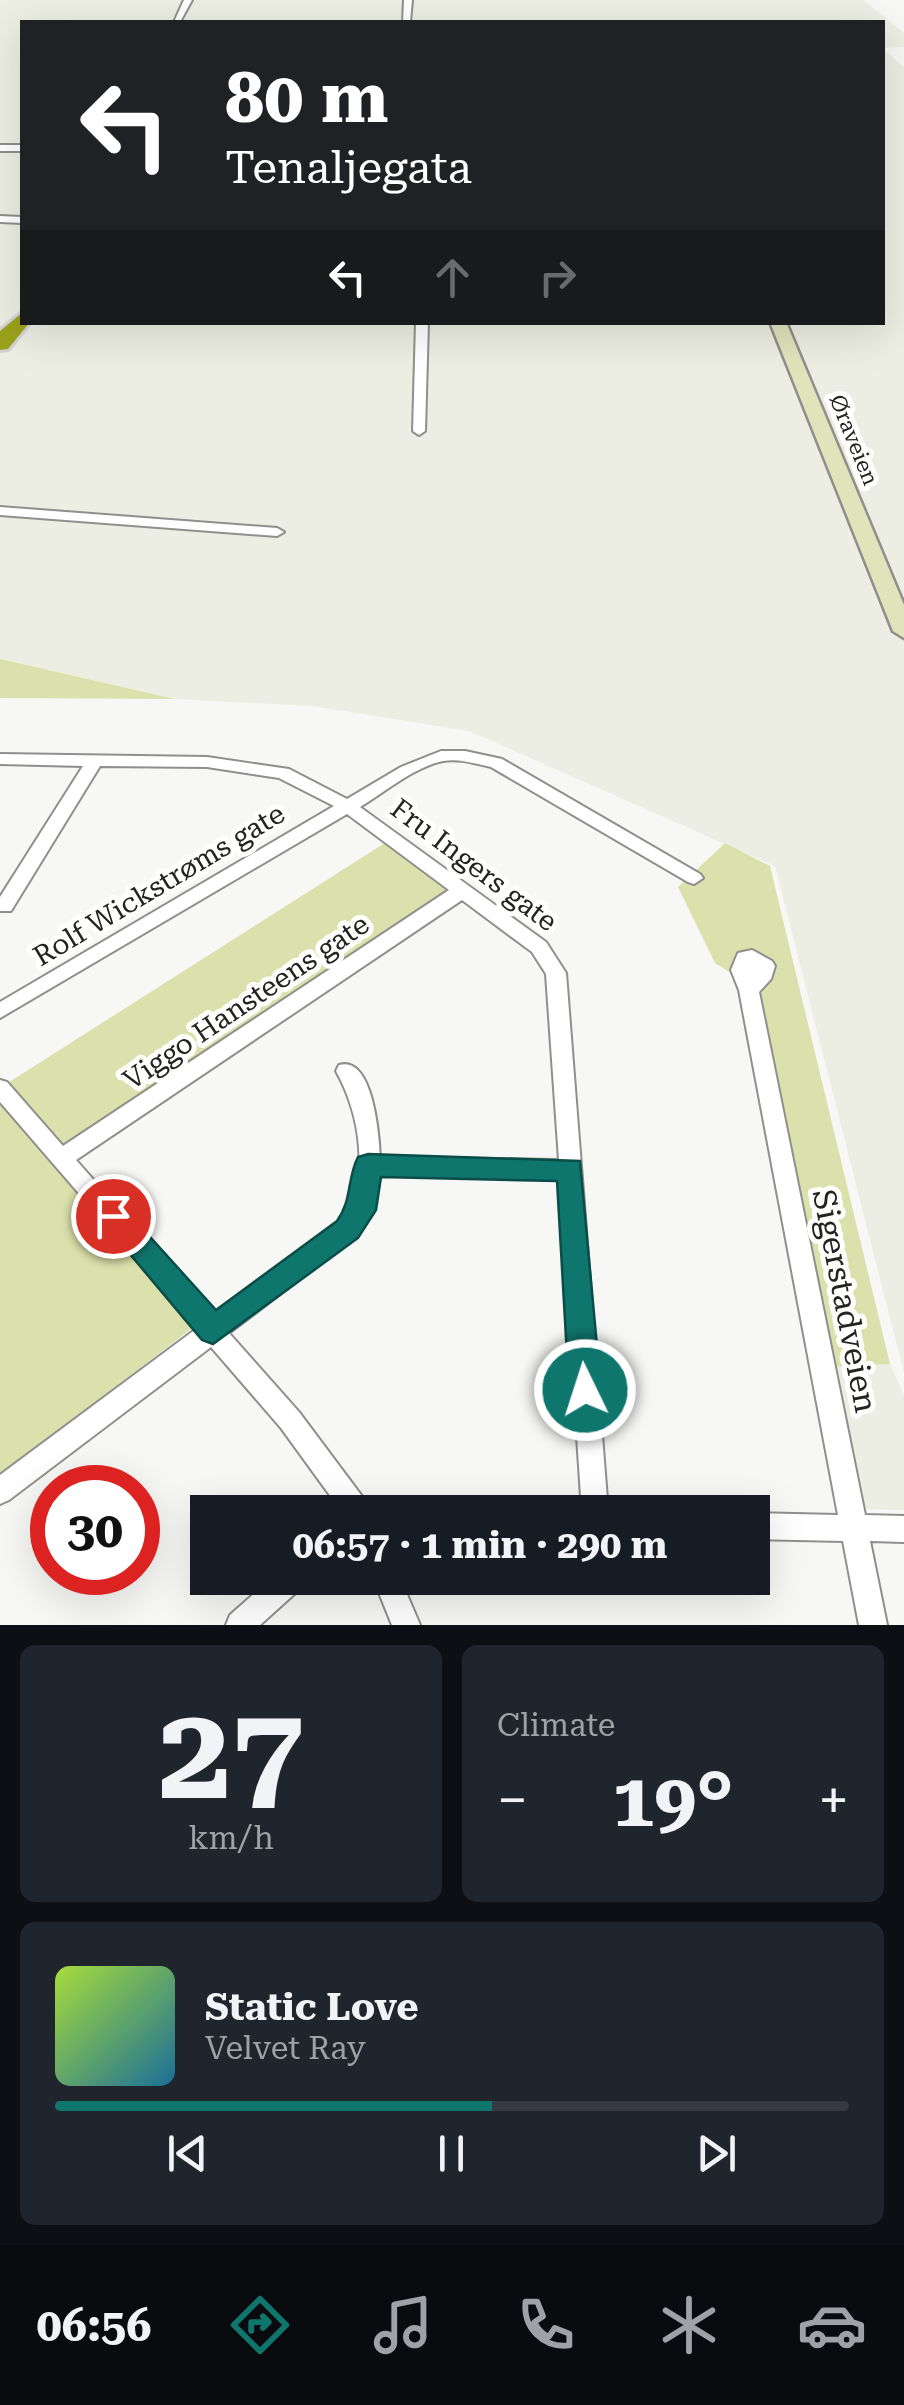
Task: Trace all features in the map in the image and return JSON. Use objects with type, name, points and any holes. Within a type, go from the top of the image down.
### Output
[{"type":"highway","points":[[0,344],[20,321]]},
{"type":"street","points":[[419,431],[422,325]]},
{"type":"street","name":"Øraveien","points":[[779,325],[904,632]]},
{"type":"street","points":[[0,511],[277,532]]},
{"type":"street","name":"Rolf Wickstrøms gate","points":[[0,1010],[347,806],[441,756],[466,756],[496,763],[694,878]]},
{"type":"street","name":"Fru Ingers gate","points":[[0,760],[249,765],[283,773],[347,806],[540,947],[556,973],[594,1495]]},
{"type":"street","points":[[4,906],[94,761]]},
{"type":"street","name":"Viggo Hansteens gate","points":[[62,1158],[462,891]]},
{"type":"street","name":"Sigerstadveien","points":[[749,990],[873,1625]]},
{"type":"street","points":[[0,1491],[348,1230],[362,1210],[368,1166],[366,1108],[356,1080],[346,1071]]},
{"type":"street","points":[[0,1088],[290,1420],[345,1495]]},
{"type":"street","points":[[368,1166],[570,1169]]},
{"type":"street","points":[[770,1526],[904,1529]]},
{"type":"street","points":[[240,1625],[273,1595]]},
{"type":"street","points":[[394,1595],[406,1625]]},
{"type":"shaded area","points":[[0,0],[863,0],[904,33],[904,47],[885,48],[885,20],[20,20],[20,325],[885,325],[885,51],[904,67],[904,1373],[775,866],[469,731],[312,706],[175,699],[0,659]]},
{"type":"shaded area","points":[[890,1364],[904,1395],[904,1510],[856,1509],[829,1367]]},
{"type":"green space","points":[[0,659],[175,699],[0,698]]},
{"type":"green space","points":[[388,841],[457,891],[62,1154],[3,1086]]},
{"type":"green space","points":[[725,843],[770,866],[890,1364],[829,1367],[756,996],[773,967],[763,954],[742,952],[735,957],[736,976],[715,963],[678,887]]},
{"type":"green space","points":[[0,1100],[195,1326],[0,1475]]},
{"type":"route","points":[[113,1216],[213,1330],[348,1230],[362,1210],[368,1166],[570,1169],[585,1390]]}]
